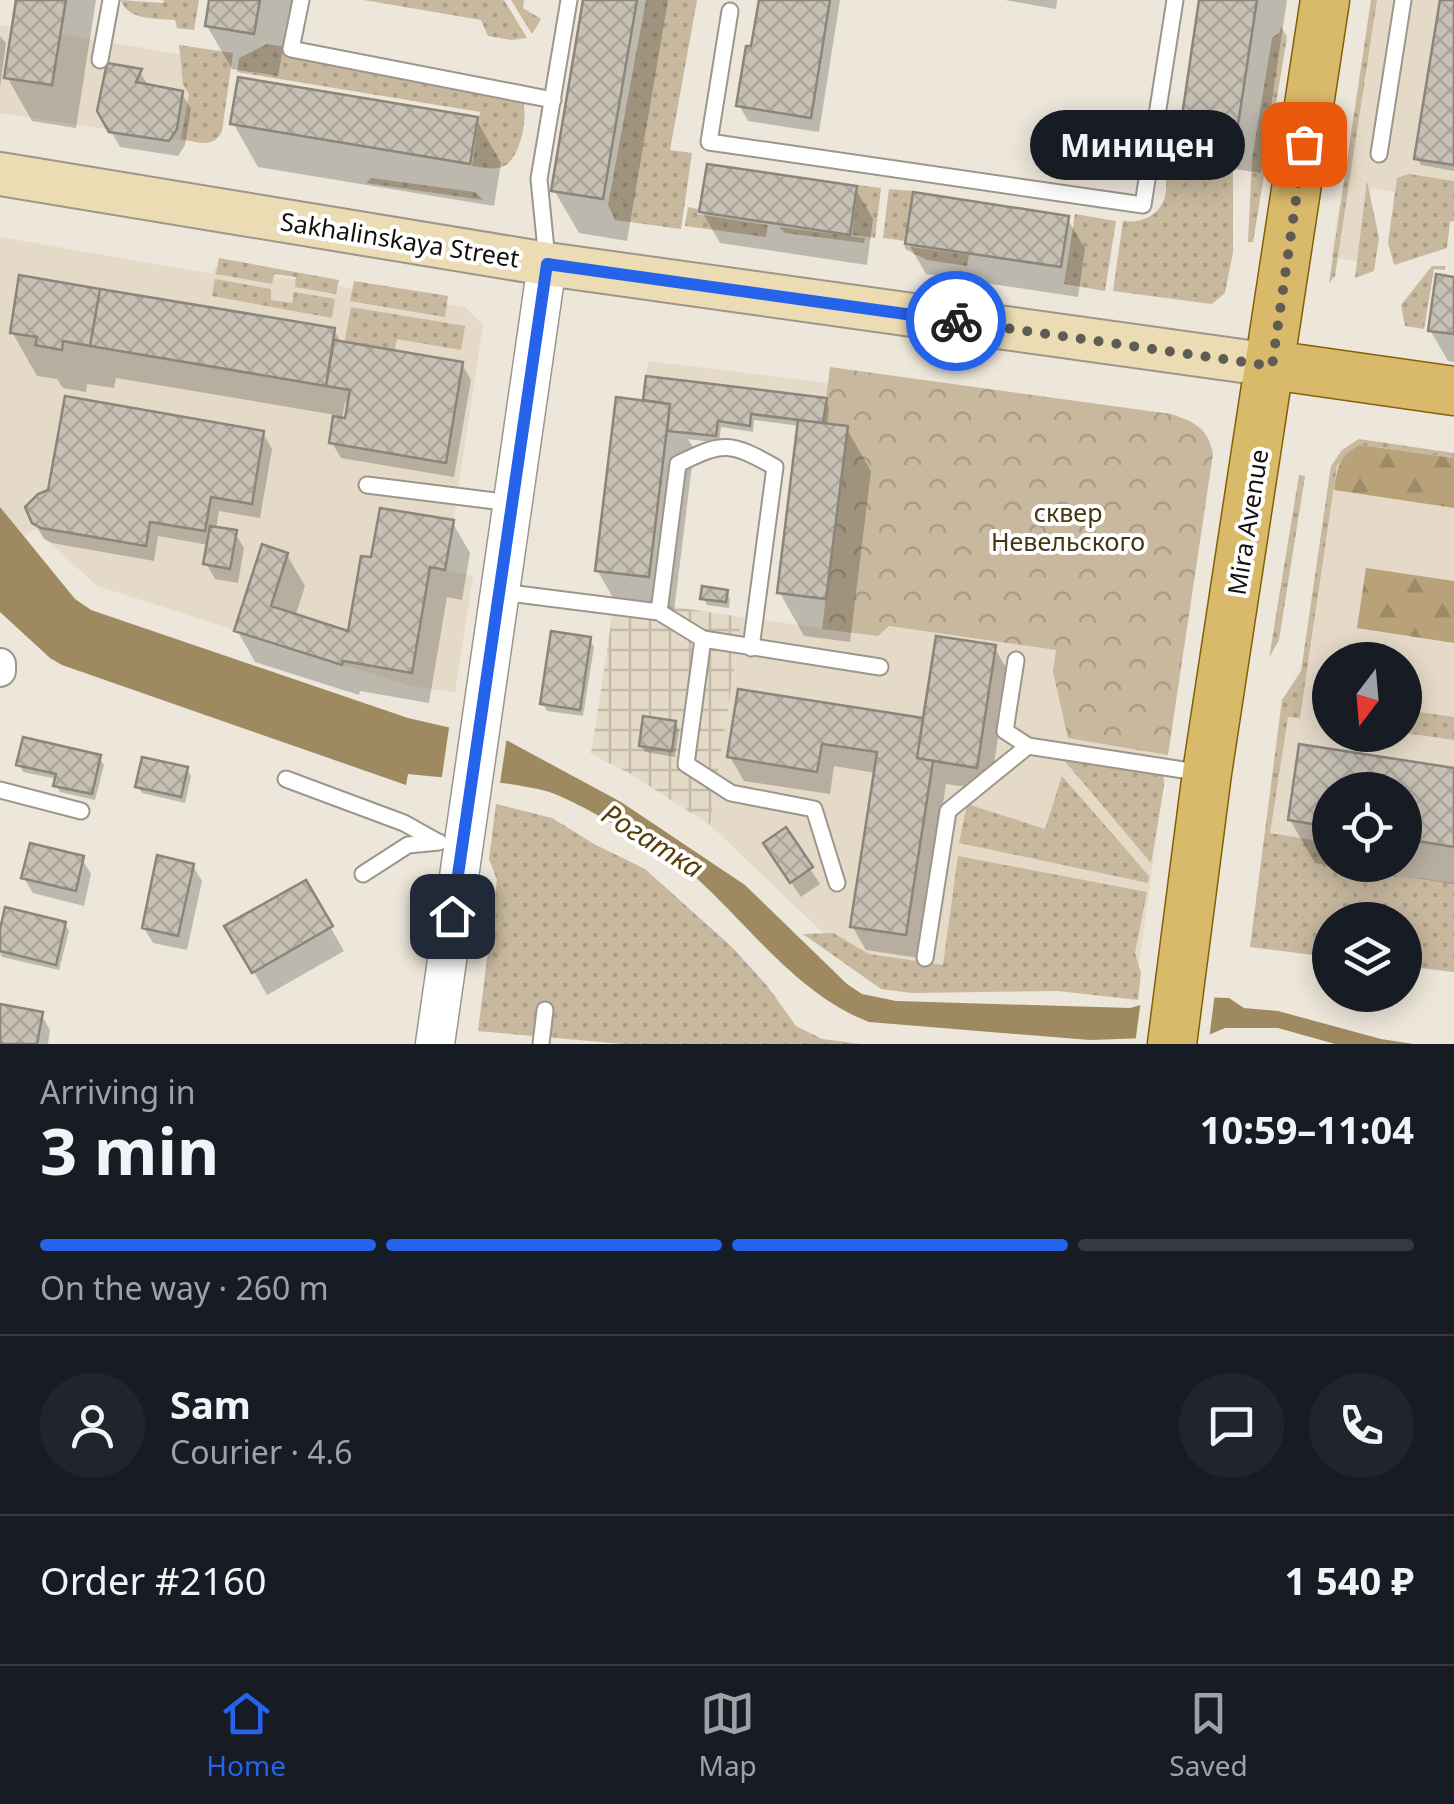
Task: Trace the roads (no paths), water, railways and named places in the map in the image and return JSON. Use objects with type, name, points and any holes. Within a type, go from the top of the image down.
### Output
[{"type":"main road","name":"Mira Avenue","points":[[1172,1044],[1207,774],[1272,366],[1324,0]]},
{"type":"main road","name":"Sakhalinskaya Street","points":[[0,174],[547,264],[1454,391]]},
{"type":"street","points":[[435,1044],[450,844],[468,805],[547,264]]},
{"type":"lane","points":[[100,60],[112,0]]},
{"type":"lane","points":[[301,0],[292,49],[553,100]]},
{"type":"lane","points":[[547,264],[539,179],[568,0]]},
{"type":"lane","points":[[730,11],[710,142],[1143,205],[1175,0]]},
{"type":"lane","points":[[1379,154],[1403,0]]},
{"type":"lane","points":[[658,612],[678,464],[713,446],[742,449],[775,467],[751,648]]},
{"type":"lane","points":[[367,484],[515,503]]},
{"type":"lane","points":[[501,592],[658,612],[703,640],[880,667]]},
{"type":"lane","points":[[703,640],[686,764],[730,793],[814,809],[837,883]]},
{"type":"lane","points":[[1016,660],[1005,732],[1028,746],[1207,774]]},
{"type":"lane","points":[[925,958],[948,811],[1028,746]]},
{"type":"lane","points":[[286,779],[450,844]]},
{"type":"lane","points":[[0,790],[81,810]]},
{"type":"lane","points":[[363,874],[408,845],[450,844]]},
{"type":"lane","points":[[541,1044],[544,1010]]},
{"type":"water","name":"Рогатка","points":[[0,507],[75,599],[91,610],[408,718],[508,741],[621,802],[745,885],[862,994],[896,1001],[1130,1008],[1173,996],[1229,998],[1244,1008],[1278,1011],[1413,1044],[1335,1044],[1278,1028],[1225,1028],[1206,1036],[1090,1040],[869,1022],[843,1010],[796,976],[682,866],[622,828],[559,796],[512,784],[408,774],[406,785],[50,658],[0,612]]},
{"type":"place","name":"Миницен","points":[[1304,144]]},
{"type":"park label","name":"сквер Невельского","points":[[1068,526]]}]
